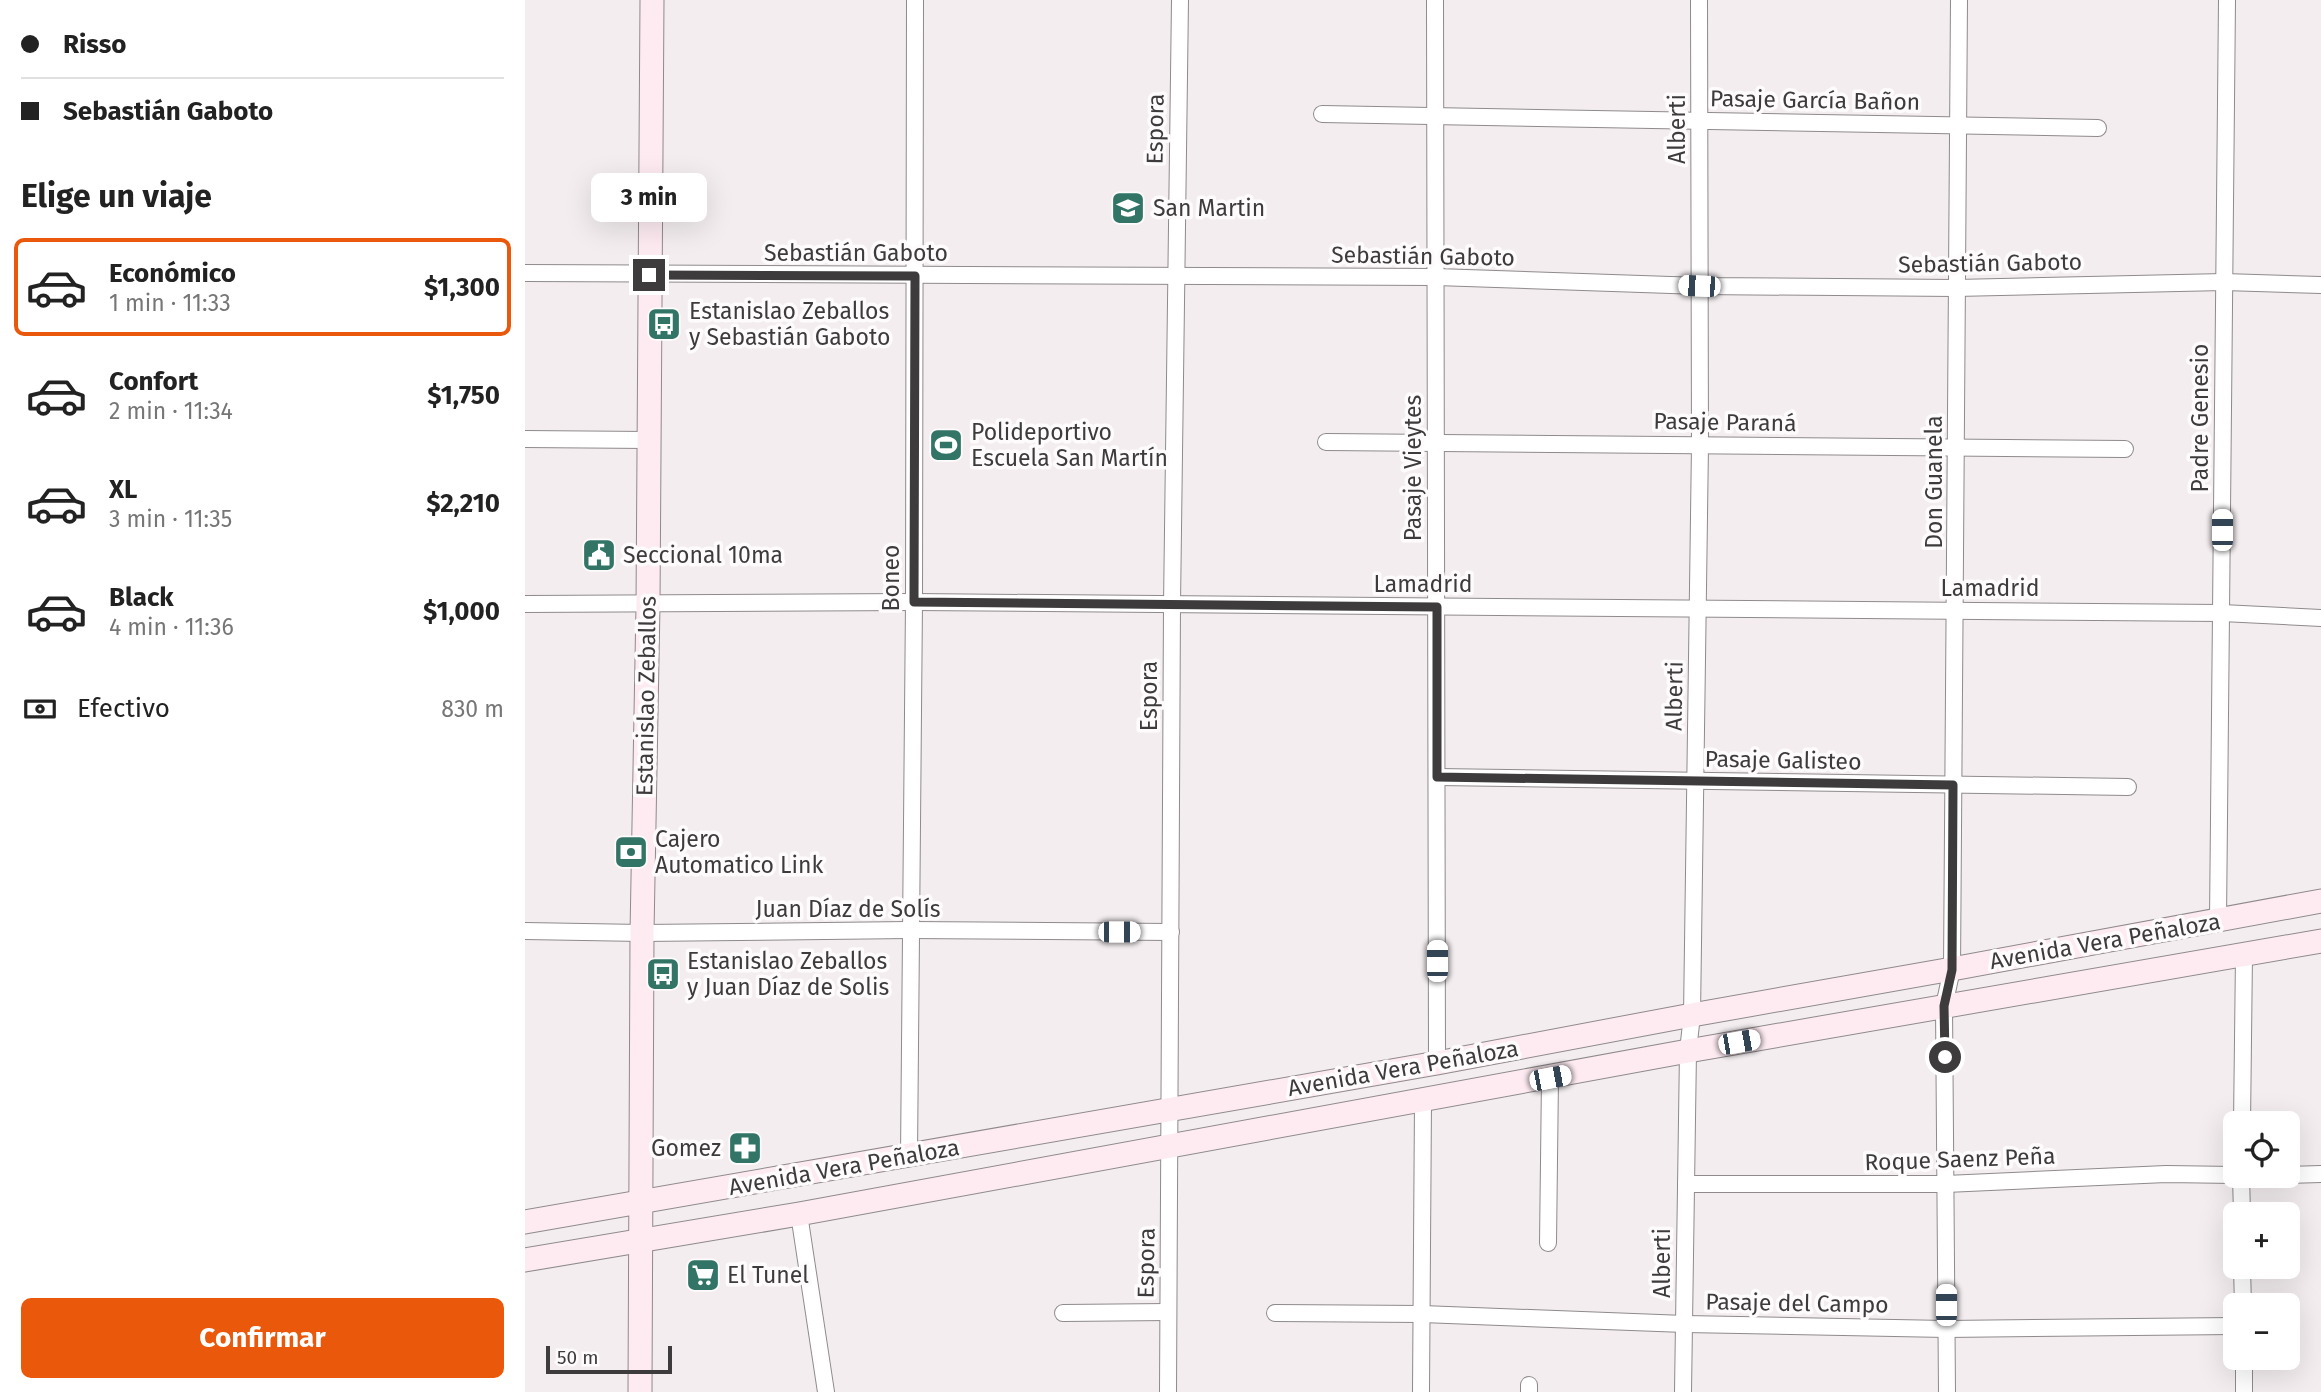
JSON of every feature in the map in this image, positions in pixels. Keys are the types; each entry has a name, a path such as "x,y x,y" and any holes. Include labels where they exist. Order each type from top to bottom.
{"main road":[{"name":"Estanislao Zeballos","path":"640,1392 652,0"},
{"name":"Avenida Vera Peñaloza","path":"525,1222 1437,1063 1692,1014 1952,970 2321,901"},
{"name":"Avenida Vera Peñaloza","path":"525,1260 799,1214 1688,1051 2321,941"}],"street":[{"name":"Boneo","path":"909,1156 914,602 915,0"},
{"name":"Espora","path":"1168,1392 1180,0"},
{"name":"Pasaje Vieytes","path":"1435,0 1437,1063"},
{"name":"Alberti","path":"1683,1392 1688,1051 1692,1014 1700,445 1699,0"},
{"name":"Don Guanela","path":"1947,1392 1944,1006 1952,970 1959,0"},
{"name":"Padre Genesio","path":"2218,920 2227,0"},
{"name":"Pasaje García Bañon","path":"1322,114 2098,128"},
{"name":"Sebastián Gaboto","path":"525,273 1436,277 1699,286 1957,288 2224,282 2321,285"},
{"path":"525,439 648,440"},
{"name":"Pasaje Paraná","path":"1326,442 2125,449"},
{"name":"Lamadrid","path":"525,604 914,602 2222,613 2321,618"},
{"name":"Pasaje Galisteo","path":"1437,777 2129,787"},
{"name":"Juan Díaz de Solís","path":"525,931 1171,932"},
{"path":"2242,1111 2243,955"},
{"path":"1548,1243 1550,1078"},
{"path":"1421,1392 1423,1101"},
{"name":"Roque Saenz Peña","path":"1686,1184 1946,1184 2166,1174 2223,1175"},
{"path":"2300,1175 2321,1174"},
{"path":"799,1214 826,1392"},
{"path":"1063,1313 1168,1312"},
{"name":"Pasaje del Campo","path":"1275,1313 1422,1314 1685,1324 1947,1329 2223,1326"},
{"path":"2244,1370 2244,1392"}],"place":[{"name":"San Martin","path":"1128,208"},
{"name":"Estanislao Zeballos y Sebastián Gaboto","path":"664,324"},
{"name":"Polideportivo Escuela San Martín","path":"946,445"},
{"name":"Seccional 10ma","path":"599,555"},
{"name":"Cajero Automatico Link","path":"631,852"},
{"name":"Estanislao Zeballos y Juan Díaz de Solis","path":"663,974"},
{"name":"Gomez","path":"745,1148"},
{"name":"El Tunel","path":"703,1275"}],"route":[{"path":"649,275 915,276 914,602 1437,607 1437,777 1953,785 1952,970 1944,1006 1945,1057"}]}
